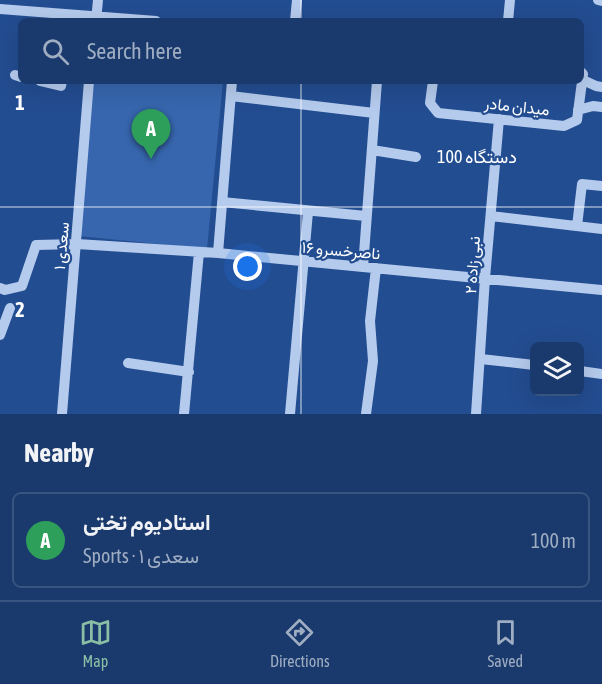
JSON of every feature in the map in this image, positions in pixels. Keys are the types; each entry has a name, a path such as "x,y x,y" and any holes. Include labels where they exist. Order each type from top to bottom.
{"street":[{"path":"96,18 98,0"},
{"path":"295,18 297,0"},
{"path":"508,18 510,0"},
{"path":"597,0 602,1"},
{"path":"0,9 86,18"},
{"path":"584,77 602,87"},
{"name":"سعدی ۱","path":"62,414 89,84"},
{"path":"218,253 232,84"},
{"path":"363,267 377,84"},
{"name":"میدان مادر","path":"433,84 430,103 438,113 564,126 577,120 578,110"},
{"path":"581,84 578,110 593,106 602,107"},
{"path":"231,96 374,113"},
{"name":"نبی زاده ۲","path":"476,414 485,278 500,119"},
{"path":"372,150 416,157"},
{"path":"577,226 582,184 602,186"},
{"path":"222,202 366,216"},
{"path":"290,414 308,212"},
{"path":"491,216 602,229"},
{"name":"ناصرخسرو ۱۶","path":"0,288 5,290 22,286 36,245 76,244 218,253 602,290"},
{"path":"184,414 199,252"},
{"path":"366,414 373,361 370,321 376,268"},
{"path":"0,335 10,308"},
{"path":"481,359 530,365"},
{"path":"128,363 189,372"},
{"path":"584,372 602,374"}],"shaded area":[{"path":"93,84 223,84 207,249 79,236"}],"place":[{"name":"استادیوم تختی","path":"151,159"}],"district":[{"name":"100 دستگاه","path":"477,156"}]}
